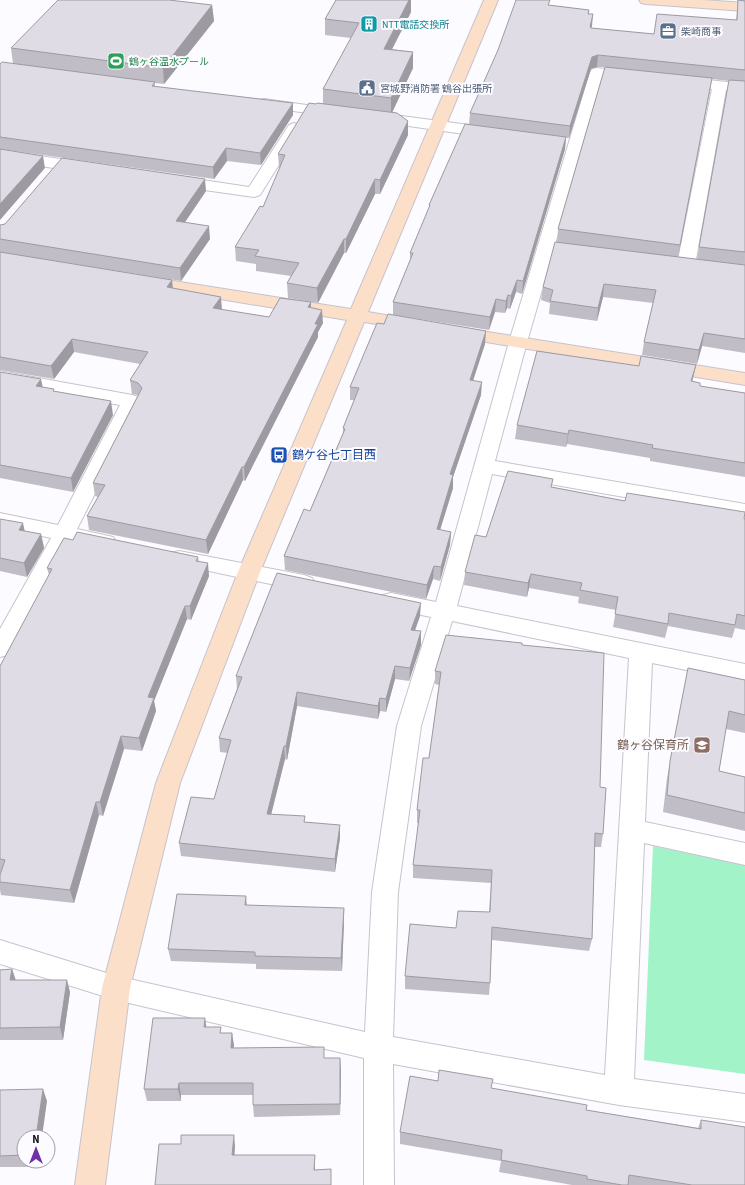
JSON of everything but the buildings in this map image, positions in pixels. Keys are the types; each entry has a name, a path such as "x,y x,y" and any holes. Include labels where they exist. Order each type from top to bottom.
{"street":[{"path":"90,1185 116,988 168,783 249,572 439,126 491,0"},
{"path":"646,0 745,7"},
{"path":"379,1185 378,1048 385,892 408,734 485,466 518,342 554,248 568,144 597,72 745,88"},
{"path":"686,265 720,85"},
{"path":"251,101 345,114"},
{"path":"161,178 254,192 306,109"},
{"path":"361,116 507,136"},
{"path":"0,155 54,170 98,170"},
{"path":"124,278 745,379"},
{"path":"0,377 132,401 64,534 0,649"},
{"path":"485,466 745,511"},
{"path":"0,520 126,546"},
{"path":"156,553 327,588"},
{"path":"374,598 745,673"},
{"path":"619,1091 642,652"},
{"path":"632,830 745,854"},
{"path":"0,952 116,988 378,1048 619,1091 745,1108"}],"green space":[{"path":"653,846 745,865 745,1074 644,1060"}],"place":[{"name":"NTT電話交換所","path":"369,24"},
{"name":"柴崎商事","path":"668,31"},
{"name":"鶴ヶ谷温水プール","path":"116,61"},
{"name":"宮城野消防署 鶴谷出張所","path":"367,88"},
{"name":"鶴ケ谷七丁目西","path":"279,455"},
{"name":"鶴ヶ谷保育所","path":"702,745"}]}
